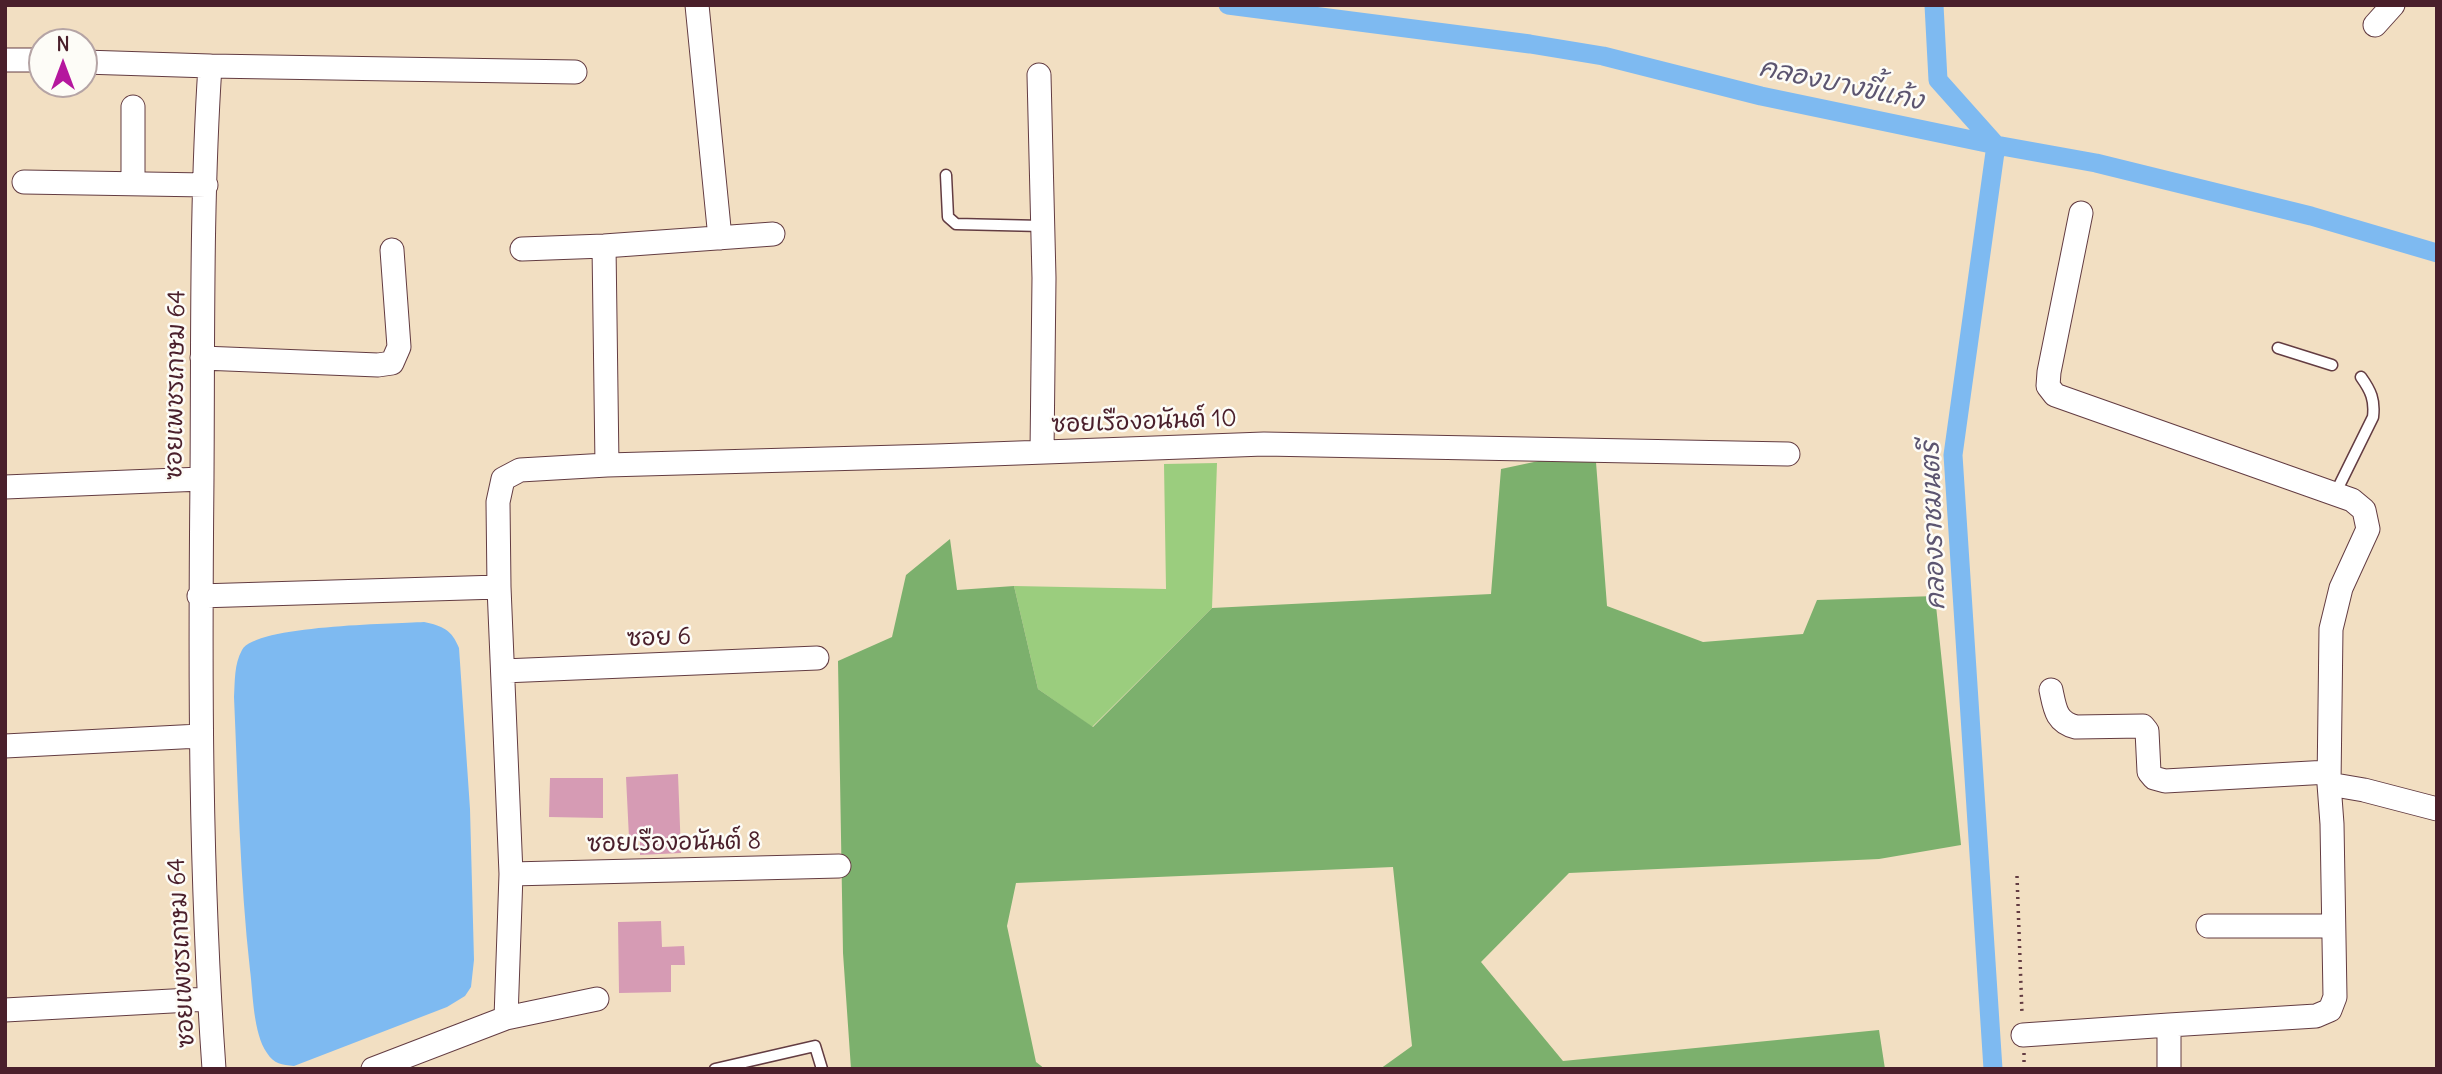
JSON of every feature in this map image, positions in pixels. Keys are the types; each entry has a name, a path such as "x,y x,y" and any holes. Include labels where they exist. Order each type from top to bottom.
{"street":[{"path":"697,5 720,238"},
{"path":"2375,25 2393,5"},
{"path":"5,60 28,60"},
{"path":"98,62 575,72"},
{"name":"ซอยเพชรเกษม 64","path":"210,66 199,596 200,736 214,1069"},
{"path":"1039,75 1044,269 1042,452"},
{"path":"133,107 133,184"},
{"path":"24,182 206,185"},
{"path":"2023,1035 2316,1016 2330,1010 2335,997 2329,778 2331,629 2341,588 2368,529 2364,510 2352,500 2055,395 2048,386 2049,372 2081,213"},
{"path":"522,249 773,234"},
{"path":"604,246 607,465"},
{"path":"202,358 378,365 392,363 399,347 392,250"},
{"name":"ซอยเรืองอนันต์ 10","path":"499,587 498,502 503,479 520,470 1264,444 1788,454"},
{"path":"5,487 202,479"},
{"path":"199,596 499,587 511,874 506,1018"},
{"name":"ซอย 6","path":"503,671 817,658"},
{"path":"2051,690 2055,712 2059,720 2066,725 2143,726 2147,731 2149,772 2154,778 2165,781 2329,778 2364,790 2437,808"},
{"path":"5,746 200,736"},
{"name":"ซอยเรืองอนันต์ 8","path":"511,874 839,866"},
{"path":"2208,926 2333,926"},
{"path":"5,1010 209,999"},
{"path":"373,1069 506,1018 597,999"},
{"path":"2169,1025 2169,1069"}],"lane":[{"path":"946,175 948,217 956,224 1042,226"},
{"path":"2278,348 2332,365"},
{"path":"2334,494 2373,417 2375,403 2361,377"},
{"path":"715,1069 815,1046 822,1069"}],"path":[{"path":"2017,876 2024,1069"}],"green space":[{"path":"1595,449 1607,606 1703,642 1803,634 1817,600 1935,596 1961,845 1879,859 1569,873 1481,962 1563,1061 1879,1030 1885,1069 1380,1069 1412,1046 1393,867 1016,883 1007,926 1036,1062 1045,1069 851,1069 843,953 838,661 892,637 906,575 950,539 957,590 1014,586 1038,689 1093,727 1212,608 1491,594 1501,469"},
{"path":"1217,463 1212,608 1092,727 1038,689 1014,586 1166,589 1164,464"}],"water":[{"path":"424,622 446,630 459,648 470,809 474,960 471,987 465,996 447,1007 294,1066 279,1063 272,1060 262,1045 253,1001 238,799 234,697 238,661 242,650 253,642 272,635 326,627"}],"building":[{"path":"678,774 681,853 640,855 640,840 629,838 626,777"},
{"path":"550,778 603,778 603,818 549,817"},
{"path":"661,921 662,947 684,946 685,965 671,965 671,992 619,993 618,922"}],"waterway":[{"name":"คลองบางขี้แก้ง","path":"1228,5 1603,56 1761,96 2096,163 2311,216 2437,253"},
{"name":"คลองราชมนตรี","path":"1934,5 1938,80 1996,145 1953,455 1993,1069"}]}
